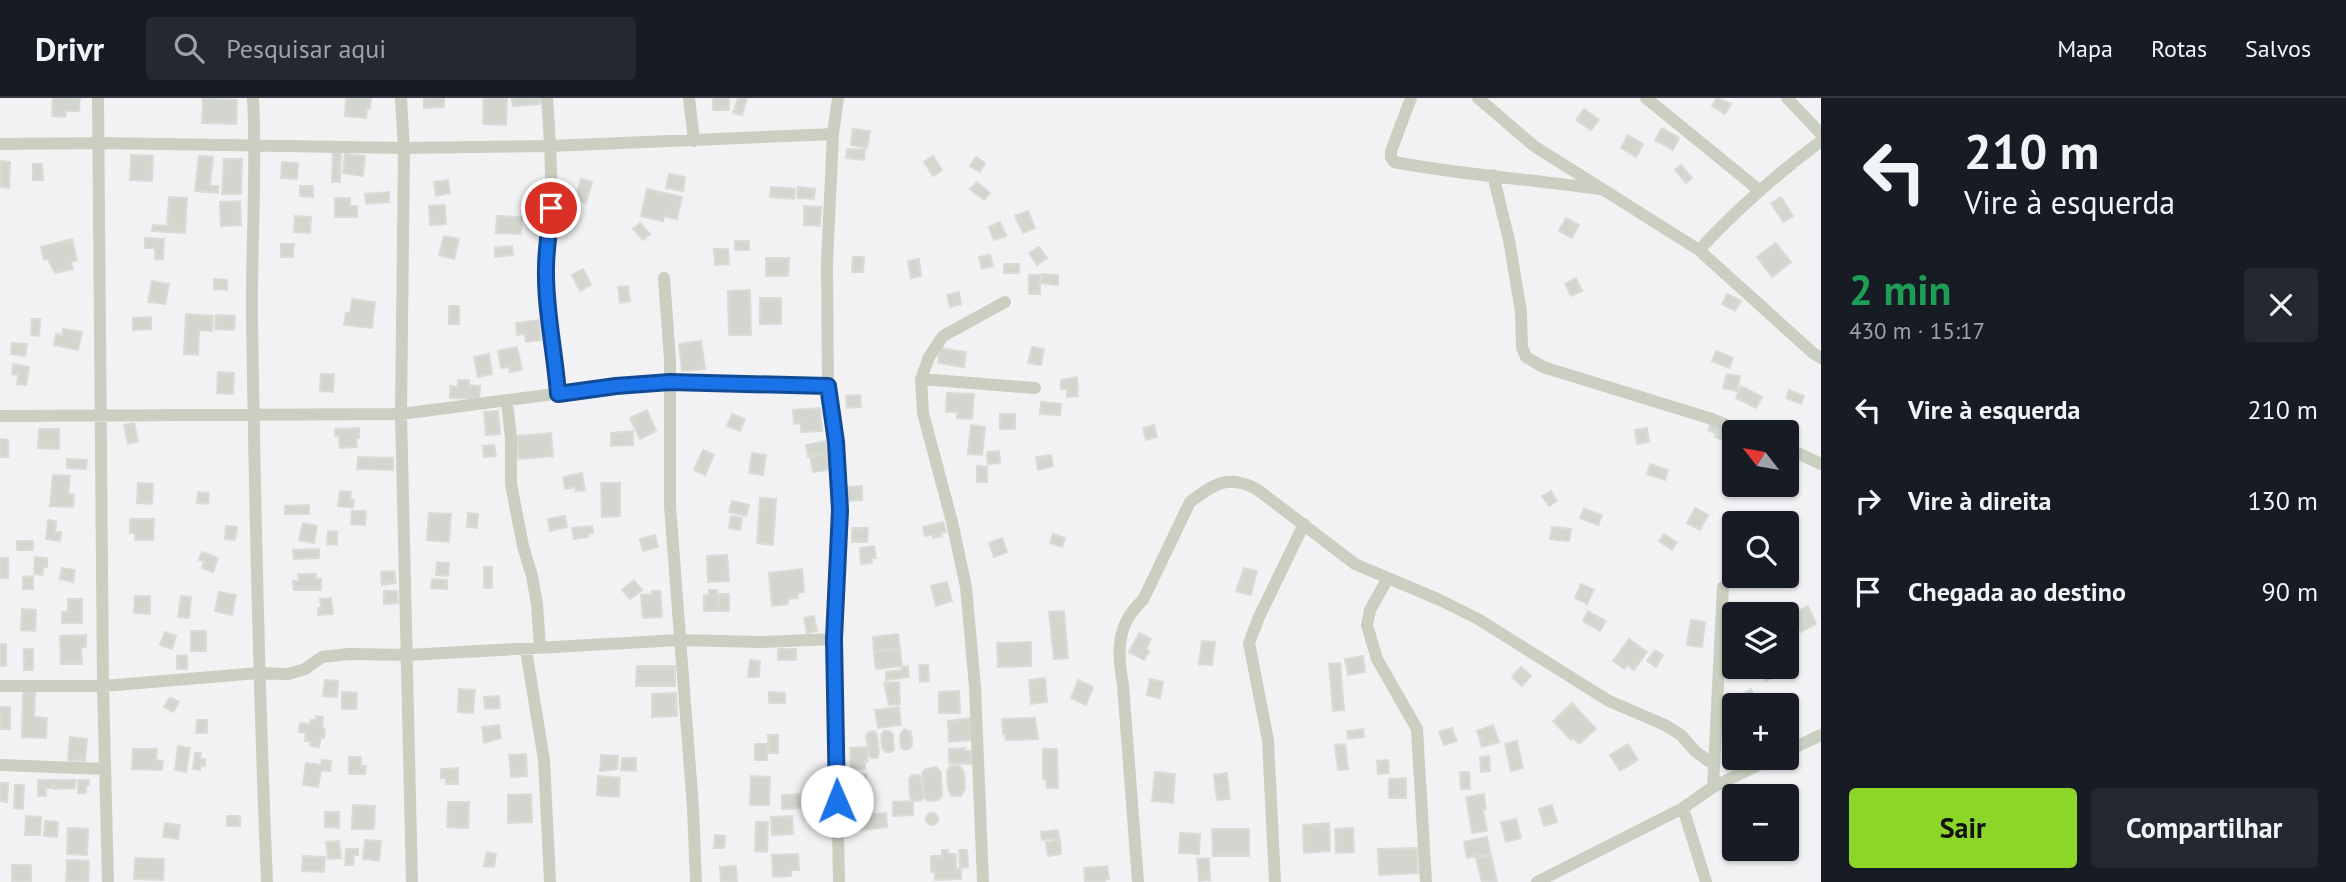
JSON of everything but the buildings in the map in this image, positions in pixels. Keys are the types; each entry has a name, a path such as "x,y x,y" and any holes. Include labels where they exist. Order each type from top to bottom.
{"street":[{"path":"98,98 107,882"},
{"path":"253,98 255,145 252,318 258,673 267,882"},
{"path":"401,98 404,148 401,414 412,882"},
{"path":"547,98 551,146 551,208 546,267 558,394"},
{"path":"689,98 694,141"},
{"path":"838,98 833,134 827,263 828,386 836,442 840,510 834,639 839,882"},
{"path":"1411,98 1391,151 1394,162 1434,170 1493,175 1608,191"},
{"path":"1478,98 1534,146 1699,250 1821,358"},
{"path":"1646,98 1759,190"},
{"path":"1787,98 1821,134"},
{"path":"0,144 404,148 551,146 833,134"},
{"path":"1699,250 1759,190 1821,142"},
{"path":"1493,175 1521,312 1522,347 1526,358 1543,367 1722,423"},
{"path":"663,278 670,382 670,506 693,808 696,882"},
{"path":"983,882 975,687 966,587 953,522 923,413 921,379 929,357 943,336 1005,302"},
{"path":"921,379 1035,388"},
{"path":"0,416 102,418 401,414 616,386 670,382 828,386"},
{"path":"507,402 511,438 511,484 534,585 540,648"},
{"path":"1799,454 1821,464"},
{"path":"1138,882 1123,685 1118,655 1122,632 1133,608 1143,600 1190,502 1202,492 1233,480 1244,482 1355,564 1478,619 1609,702 1665,725 1681,735 1695,751 1714,765"},
{"path":"1275,882 1268,740 1249,643 1304,524"},
{"path":"1388,578 1370,610 1367,625 1377,659 1417,729 1426,882"},
{"path":"1713,787 1723,588"},
{"path":"0,686 103,686 258,673 288,674 305,669 322,657 349,654 408,655 680,640 759,642 834,639"},
{"path":"526,650 544,760 550,882"},
{"path":"1799,745 1821,735"},
{"path":"0,765 105,769"},
{"path":"1537,882 1683,808 1713,787 1748,770"},
{"path":"1683,808 1706,882"}],"route":[{"path":"551,208 546,267 558,394 670,382 828,386 836,442 840,510 834,639 837,801"}]}
